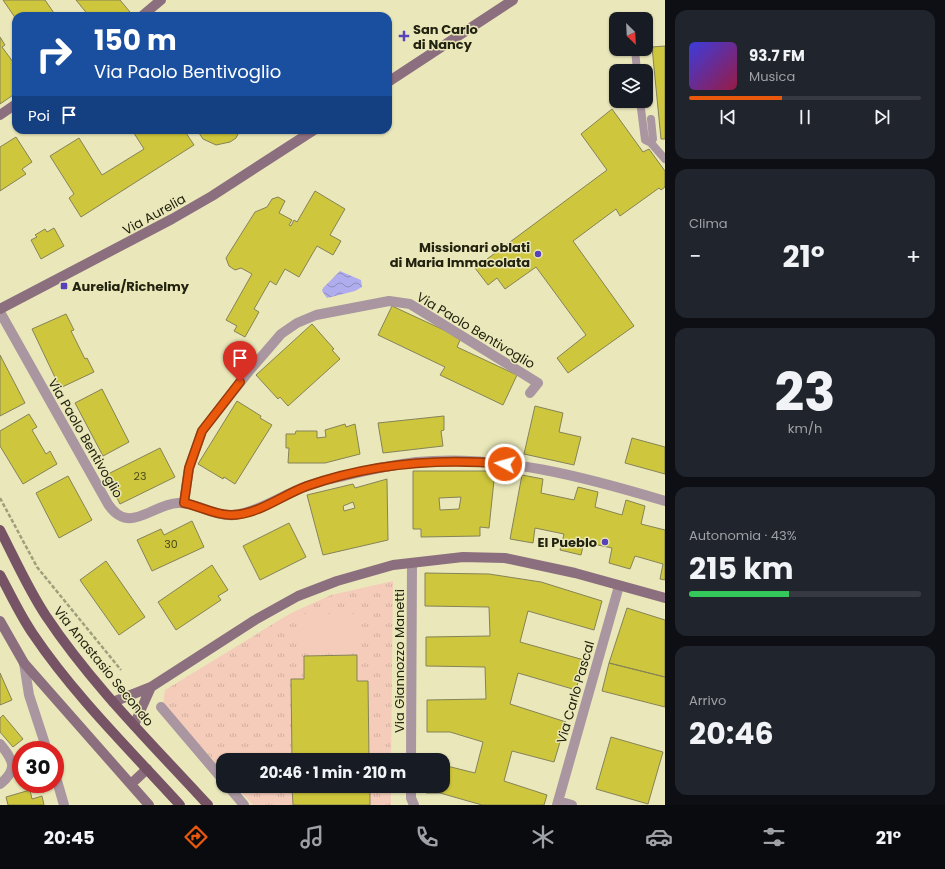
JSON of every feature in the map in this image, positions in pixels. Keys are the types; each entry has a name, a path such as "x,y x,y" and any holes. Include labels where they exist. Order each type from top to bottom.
{"main road":[{"name":"Via Anastasio Secondo","path":"0,530 47,617 113,702 208,805"},
{"path":"0,575 21,615 42,648 98,715 180,805"}],"street":[{"path":"147,12 161,0"},
{"path":"392,79 470,30 513,0"},
{"path":"0,115 12,107"},
{"name":"Via Aurelia","path":"0,310 172,219 212,196 308,134"},
{"name":"Via Paolo Bentivoglio","path":"184,503 189,468 202,431 250,370 281,334 297,323 316,315 382,302 396,301 410,304 538,383 530,393"},
{"name":"Via Paolo Bentivoglio","path":"0,310 96,483 116,515 123,518 135,517 171,504 184,503 220,514 231,515 246,513 306,486 343,476 416,462 452,461 517,466 582,478 665,501"},
{"path":"113,702 151,687 255,620 298,596 361,574 412,562 463,557 505,558 549,566 665,598"},
{"name":"Via Giannozzo Manetti","path":"411,753 412,562"},
{"name":"Via Carlo Pascal","path":"557,803 619,586"},
{"path":"0,621 24,663 148,805"},
{"path":"24,663 29,695 44,741"},
{"path":"134,725 151,687"},
{"path":"161,707 216,772"},
{"path":"0,744 10,758 12,765 9,776 0,784"},
{"path":"131,784 147,769"},
{"path":"61,793 64,805"},
{"path":"234,793 244,805"},
{"path":"412,793 413,804"},
{"path":"557,803 572,805"}],"lane":[{"path":"641,108 645,140 651,143 665,159"},
{"path":"651,119 653,139 651,143"},
{"path":"139,793 141,805"}],"path":[{"path":"0,498 37,567 121,670"}],"green space":[{"path":"393,581 391,753 369,753 368,681 291,679 292,753 216,753 216,763 163,704 165,690 291,613 331,595"},
{"path":"297,614 360,614 360,649 297,649"},
{"path":"242,793 292,793 293,805 253,805"},
{"path":"370,793 391,793 391,805 370,805"}],"water":[{"path":"340,271 361,280 362,287 355,291 327,298 322,291 323,288"}],"building":[{"path":"3,0 45,0 53,12 12,12"},
{"path":"76,0 120,0 130,12 86,12"},
{"path":"0,37 5,45 2,47 12,61 12,96 0,104"},
{"path":"665,46 665,139 661,139 653,47"},
{"name":"Missionari oblati di Maria Immacolata","path":"612,109 643,152 649,149 665,171 665,187 661,190 659,188 620,216 616,209 573,241 634,326 568,373 557,358 586,335 536,267 505,289 497,278 488,285 475,268 607,170 581,134"},
{"path":"135,134 187,134 194,145 81,217 69,198 74,194 50,156 79,138 102,175 144,149"},
{"path":"200,134 238,134 236,138 230,142 216,145 203,139"},
{"path":"16,137 32,162 22,169 26,174 0,191 0,147"},
{"path":"315,191 345,209 330,235 341,241 333,255 317,246 299,277 285,269 276,285 270,281 254,309 259,312 245,337 234,331 237,326 226,320 252,274 241,268 235,270 229,266 226,258 255,212 267,207 272,199 278,197 285,201 279,213 292,220 289,225 291,226 294,220 297,222"},
{"path":"54,228 64,246 41,259 31,240 37,237 35,235 45,229 47,232"},
{"path":"392,306 461,338 457,347 517,375 503,405 440,375 445,367 378,335"},
{"path":"66,314 74,330 71,331 85,359 87,358 94,372 60,388 32,329"},
{"path":"312,324 334,349 332,350 340,359 288,406 280,397 278,399 256,375"},
{"path":"0,355 25,403 0,416"},
{"path":"102,389 129,442 103,456 75,403"},
{"path":"237,401 261,416 260,418 272,425 235,484 224,477 223,479 198,464"},
{"path":"535,406 563,413 559,432 581,437 574,465 524,454"},
{"path":"29,414 37,427 32,430 46,454 50,451 57,464 23,484 0,446 0,431"},
{"path":"444,416 444,430 441,431 443,446 383,453 378,423"},
{"path":"345,424 346,427 355,424 360,454 325,463 288,463 289,448 286,448 286,434 295,434 296,431 317,431 317,438 326,437 325,430"},
{"path":"632,438 665,447 665,474 625,463"},
{"path":"160,448 175,477 120,504 106,475"},
{"path":"413,471 495,471 489,528 480,527 480,536 421,537 421,529 413,529","holes":["461,497 459,509 440,510 439,498"]},
{"path":"522,475 543,479 541,493 574,500 578,487 598,492 595,507 622,515 626,500 645,506 641,524 665,530 665,580 660,579 663,564 635,556 630,569 609,563 612,548 584,542 581,555 560,550 564,534 535,528 533,543 510,539"},
{"path":"68,476 92,520 59,538 36,493"},
{"path":"387,479 388,540 323,555 307,495 353,484 355,488","holes":["353,502 355,508 344,511 343,506"]},
{"path":"192,521 204,547 152,571 137,540 161,529 164,535"},
{"path":"289,523 306,557 260,580 243,546"},
{"path":"106,561 145,617 119,635 80,580"},
{"path":"212,565 228,590 218,596 221,600 176,630 158,602"},
{"path":"425,573 489,574 541,582 602,601 594,630 528,611 520,642 584,660 576,690 518,673 510,704 566,722 554,762 512,751 504,781 547,795 544,805 482,805 440,793 450,793 450,767 475,773 483,742 450,732 427,732 427,700 486,699 485,667 426,666 426,637 490,636 489,607 425,606"},
{"path":"627,608 665,620 665,677 609,663"},
{"path":"357,655 357,681 368,681 369,753 292,753 291,679 304,679 304,656"},
{"path":"609,663 665,677 665,707 602,691"},
{"path":"0,673 12,700 0,705"},
{"path":"3,715 23,739 20,741 12,741 12,746 0,732 0,718"},
{"path":"611,737 663,752 648,804 596,789"},
{"path":"20,793 31,793 32,799 42,796 44,805 8,805 6,797"},
{"path":"292,793 370,793 370,805 293,805"}],"place":[{"name":"San Carlo di Nancy","path":"404,36"},
{"name":"Missionari oblati di Maria Immacolata","path":"538,254"},
{"name":"Aurelia/Richelmy","path":"64,286"},
{"name":"El Pueblo","path":"605,542"}],"route":[{"path":"240,382 202,431 189,468 184,503 192,504 220,514 231,515 246,513 306,486 343,476 393,466 416,462 452,461 505,464"}]}
